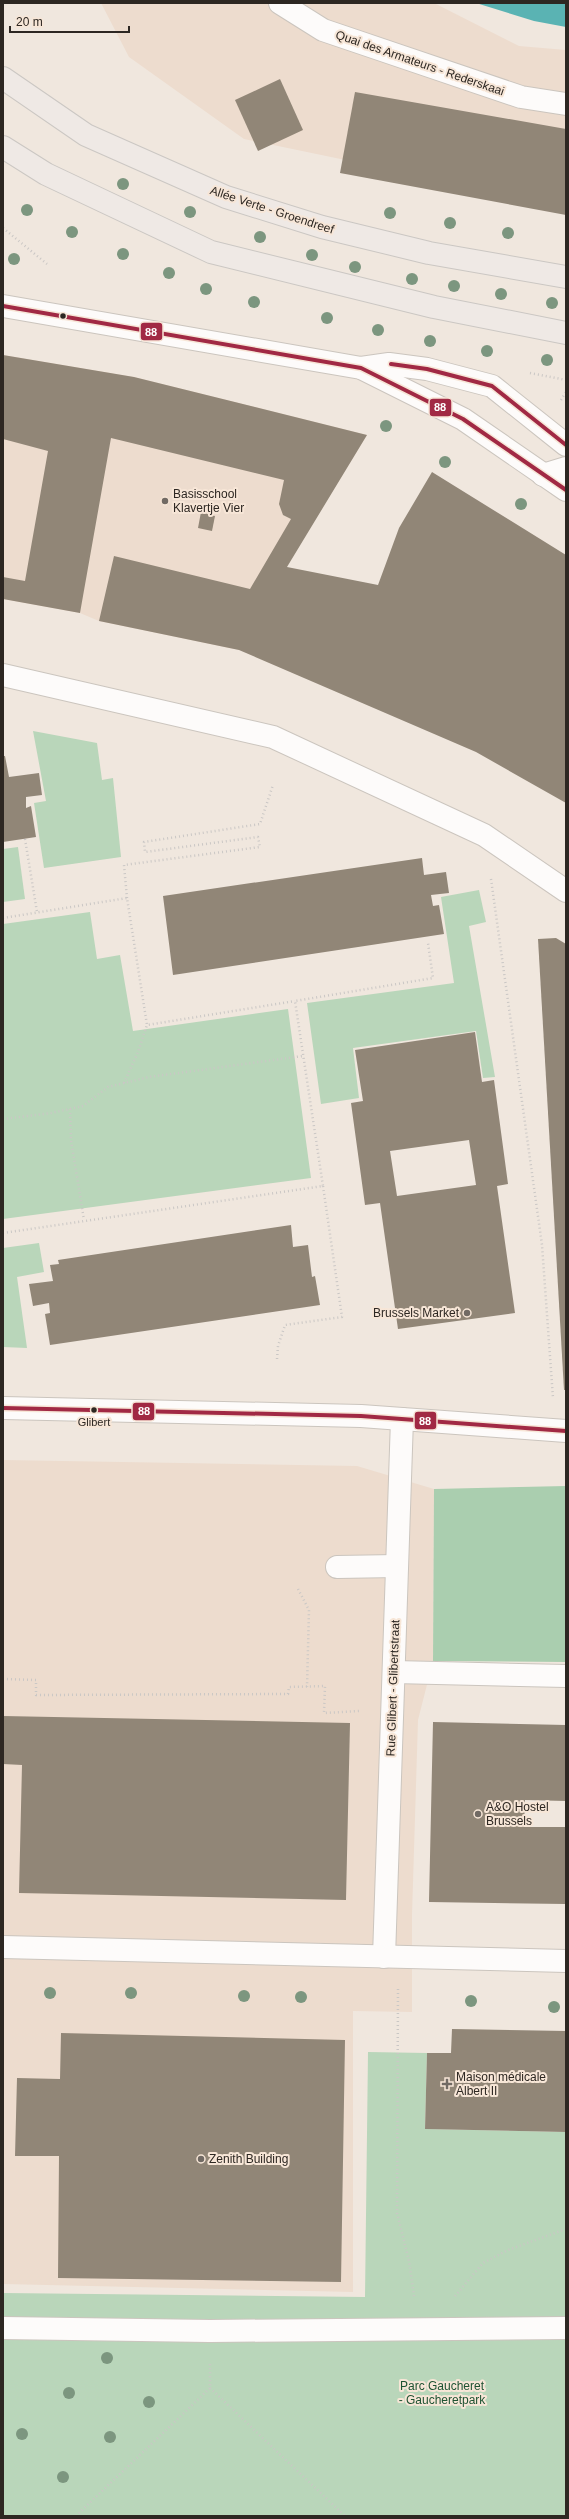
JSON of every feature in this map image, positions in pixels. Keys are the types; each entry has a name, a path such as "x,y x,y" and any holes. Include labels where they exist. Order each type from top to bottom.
{"main road":[{"name":"Allée Verte - Groendreef","path":"3,78 86,134 226,197 322,227 429,253 566,277"},
{"path":"3,147 46,174 211,252 434,307 566,333"}],"street":[{"name":"Quai des Armateurs - Rederskaai","path":"280,3 323,30 521,98 566,104"},
{"path":"3,306 362,368 463,419 566,490"},
{"path":"362,368 389,364 427,369 492,386 566,445"},
{"path":"543,475 566,468"},
{"path":"3,675 273,737 484,835 566,891"},
{"path":"3,1408 402,1419 561,1431"},
{"name":"Rue Glibert - Glibertstraat","path":"391,1957 392,1710 402,1419"},
{"path":"337,1566 397,1566"},
{"path":"394,1672 566,1676"},
{"path":"3,1947 566,1961"},
{"path":"3,2328 210,2331 566,2328"}],"path":[{"path":"3,228 47,264"},
{"path":"124,1084 138,1052 147,1025 127,898 124,865 260,848 258,837 145,852 144,842 260,824 273,785"},
{"path":"484,835 542,1245 561,1431"},
{"path":"24,839 37,912"},
{"path":"3,918 127,898"},
{"path":"147,1025 433,978 428,942"},
{"path":"277,1359 278,1346 285,1325 342,1317 295,1001"},
{"path":"3,1119 83,1106 108,1087 149,1077 303,1056"},
{"path":"70,1109 72,1140 84,1220"},
{"path":"3,1233 323,1186"},
{"path":"298,1589 309,1610 307,1686"},
{"path":"3,1679 36,1680 36,1695 288,1694 288,1686 325,1686 324,1713 392,1710"},
{"path":"391,1957 398,2213 409,2262 419,2330"},
{"path":"448,2330 452,2300 464,2282 483,2263 508,2250 566,2229"},
{"path":"76,2516 210,2388 210,2331"},
{"path":"210,2388 344,2516"}],"shaded area":[{"path":"101,3 434,3 519,46 566,50 566,206 244,139 129,57"},
{"name":"Basisschool Klavertje Vier","path":"3,355 134,377 367,435 244,635 239,650 99,621 80,613 3,599"},
{"path":"3,1460 357,1466 434,1489 433,1661 418,1720 412,1915 412,2012 353,2011 353,2292 3,2284"}],"green space":[{"path":"33,731 97,743 102,780 113,778 121,857 44,868 34,803 46,801"},
{"path":"18,847 25,899 3,902 3,849"},
{"path":"479,890 486,922 469,926 495,1077 483,1078 476,1031 353,1048 359,1098 321,1104 307,1003 454,983 441,897"},
{"path":"90,912 97,959 120,955 133,1031 288,1009 311,1178 3,1219 3,924"},
{"path":"39,1243 44,1272 17,1277 27,1348 3,1347 3,1248"},
{"path":"566,1486 566,1662 433,1661 434,1489"},
{"name":"Parc Gaucheret - Gaucheretpark","path":"368,2052 427,2053 425,2129 566,2132 566,2516 3,2516 3,2293 365,2297"}],"water":[{"path":"476,3 566,3 566,27 534,21"}],"building":[{"path":"280,79 303,130 258,151 235,100"},
{"path":"355,92 566,129 566,215 340,173"},
{"path":"3,355 134,377 367,435 287,567 378,585 399,528 432,472 566,555 566,803 476,752 239,650 99,621 114,556 250,589 291,519 283,515 279,504 284,480 111,438 80,613 3,599 3,577 25,581 48,451 3,439"},
{"path":"201,512 215,516 212,531 198,528"},
{"path":"3,756 5,756 9,777 39,773 42,795 26,797 26,808 31,806 36,837 3,842"},
{"path":"422,858 424,875 446,872 449,893 431,895 433,906 439,905 444,934 173,975 163,896"},
{"path":"556,938 566,944 566,1390 564,1390 538,939"},
{"path":"475,1032 482,1082 494,1080 508,1184 497,1186 515,1313 398,1329 380,1203 365,1205 351,1103 363,1101 355,1050","holes":["469,1140 476,1185 397,1196 390,1151"]},
{"path":"291,1225 293,1247 308,1245 312,1277 315,1276 320,1305 50,1345 45,1314 50,1313 49,1303 33,1306 29,1284 53,1281 50,1265 59,1264 58,1260"},
{"path":"3,1716 350,1723 346,1900 19,1893 22,1765 3,1764"},
{"name":"A&O Hostel Brussels","path":"433,1722 566,1725 566,1801 525,1800 524,1827 566,1827 566,1904 429,1902"},
{"path":"452,2029 566,2031 566,2132 425,2129 427,2053 451,2053"},
{"name":"Zenith Building","path":"61,2033 345,2040 341,2282 58,2278 59,2156 15,2156 17,2078 60,2079"}],"transit line":[{"name":"88","path":"3,306 361,368 463,419 566,490"},
{"name":"88","path":"391,364 427,369 492,386 566,445"},
{"name":"88","path":"3,1408 361,1416 566,1431"}],"place":[{"name":"Basisschool Klavertje Vier","path":"165,501"},
{"name":"Brussels Market","path":"467,1313"},
{"name":"Glibert","path":"94,1410"},
{"name":"A&O Hostel Brussels","path":"478,1814"},
{"name":"Maison médicale Albert II","path":"447,2084"},
{"name":"Zenith Building","path":"201,2159"}]}
